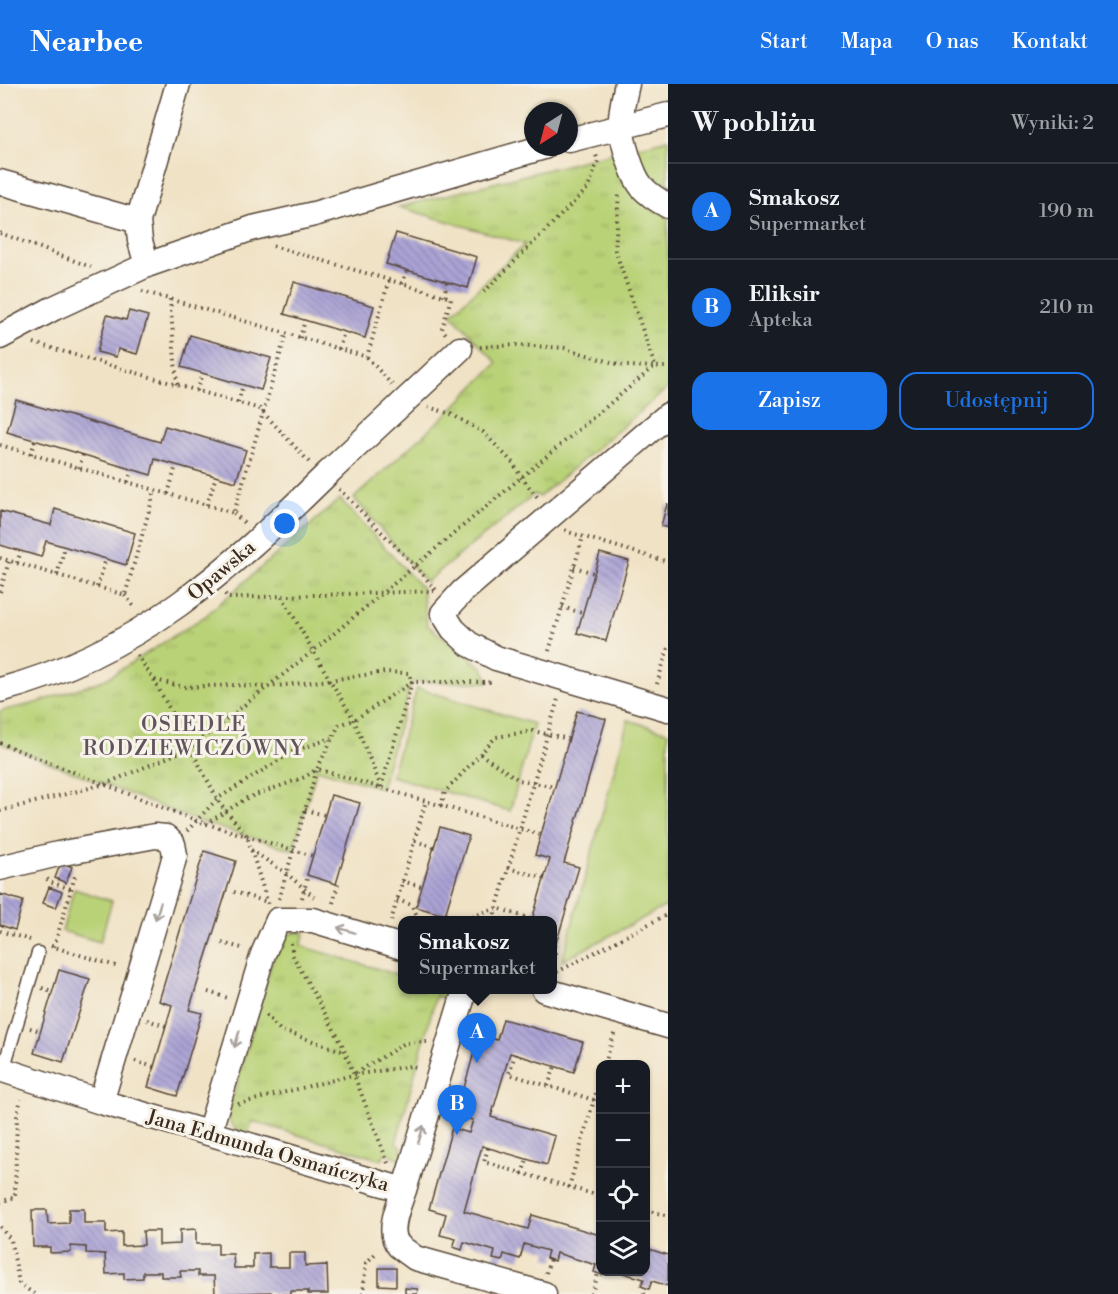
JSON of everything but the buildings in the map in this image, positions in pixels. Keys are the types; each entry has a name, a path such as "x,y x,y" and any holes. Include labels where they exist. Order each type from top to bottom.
{"street":[{"path":"128,274 140,241 138,221 178,84"},
{"path":"627,84 622,102 621,126 632,168 641,185 653,197 668,206"},
{"path":"580,136 668,115"},
{"path":"8,332 128,274 253,228 314,214 524,153"},
{"path":"0,182 138,221"},
{"name":"Opawska","path":"0,690 25,683 97,655 174,609 213,579 460,349"},
{"path":"660,707 496,658 469,644 453,629 443,613 462,592 668,415"},
{"path":"0,868 58,854 155,836 166,837 173,844 175,855 101,1102"},
{"path":"209,1133 262,954 276,917 313,920 393,945"},
{"path":"404,1190 464,994"},
{"path":"557,994 668,1026"},
{"name":"Jana Edmunda Osmańczyka","path":"2,1070 101,1102 404,1190 395,1218 394,1233 397,1245"},
{"path":"397,1245 415,1258 544,1294"}],"lane":[{"path":"2,1070 43,949"}],"path":[{"path":"484,292 588,188 598,161 580,136"},
{"path":"632,168 620,174 615,250 656,366"},
{"path":"253,228 258,242 451,298 442,329 460,349 517,345 564,348 624,366 668,365"},
{"path":"0,232 87,265 102,273 128,274 140,291 366,357 406,400 451,414 483,432 514,464 521,477 568,532 668,562"},
{"path":"402,284 406,270"},
{"path":"366,357 389,280"},
{"path":"444,296 447,282"},
{"path":"170,299 177,385"},
{"path":"300,338 305,320"},
{"path":"8,332 32,343 260,409 437,591 228,598 213,579"},
{"path":"339,349 344,332"},
{"path":"0,445 234,513 286,334"},
{"path":"0,811 105,784 190,748 312,651 656,366"},
{"path":"197,391 202,373"},
{"path":"238,402 243,385"},
{"path":"31,454 35,441"},
{"path":"79,468 83,455"},
{"path":"168,494 176,465"},
{"path":"128,482 132,469"},
{"path":"207,506 216,476"},
{"path":"0,558 124,595 155,490"},
{"path":"495,916 548,734 562,607 583,537"},
{"path":"57,575 65,547"},
{"path":"17,563 21,551"},
{"path":"97,587 106,559"},
{"path":"0,592 9,561"},
{"path":"574,567 594,573"},
{"path":"282,596 354,720 381,788"},
{"path":"562,607 582,613"},
{"path":"126,639 154,680 217,799 247,836 266,901 292,945 293,956 345,1052 385,1157 404,1190"},
{"path":"660,707 668,648"},
{"path":"154,680 184,687 236,685 267,687 385,672 409,673 412,682 381,788"},
{"path":"276,917 286,873 317,769 339,725 354,720 412,682 489,682"},
{"path":"441,806 445,792 496,736 533,731 569,739"},
{"path":"196,821 217,799 294,751 332,738"},
{"path":"0,743 196,821 313,856"},
{"path":"480,754 519,780 555,787"},
{"path":"317,769 541,835"},
{"path":"206,824 247,798 305,777 317,769"},
{"path":"393,945 397,900 426,801"},
{"path":"305,810 325,815"},
{"path":"414,841 434,847"},
{"path":"250,849 286,873 322,904"},
{"path":"508,868 544,878"},
{"path":"54,947 76,873"},
{"path":"402,881 422,887"},
{"path":"397,900 412,905 417,916"},
{"path":"475,916 497,908 524,916"},
{"path":"557,972 668,914"},
{"path":"0,931 31,940"},
{"path":"43,949 54,947 140,971"},
{"path":"248,1003 260,1008 280,1030 345,1052"},
{"path":"606,1060 620,1011"},
{"path":"353,1075 405,1043 449,1041"},
{"path":"515,1054 508,1074 594,1100"},
{"path":"217,1105 245,1104 353,1075 411,1066 439,1073"},
{"path":"548,1086 555,1066"},
{"path":"0,1202 15,1197 17,1115 27,1078"},
{"path":"569,1187 596,1093"},
{"path":"488,1148 484,1162 596,1195"},
{"path":"522,1174 527,1159"},
{"path":"650,1211 668,1216"},
{"path":"0,1227 11,1240 19,1283 34,1294"},
{"path":"363,1294 366,1263 373,1254 386,1247 397,1245"},
{"path":"592,1294 597,1276"},
{"path":"644,1294 645,1287"}],"green space":[{"path":"668,139 668,388 539,497 535,494 426,582 354,498 454,407 497,363 451,314 525,244 399,207"},
{"path":"340,499 422,588 427,625 483,668 489,682 412,682 381,788 317,769 293,850 197,821 0,743 0,711 36,703 106,679 204,617"},
{"path":"417,688 534,724 510,811 391,776"},
{"path":"628,720 668,732 668,905 562,961"},
{"path":"74,889 112,901 100,942 62,931"},
{"path":"297,932 305,933 301,946 398,975 398,994 451,994 450,1000 436,996 396,1143 402,1147 401,1151 406,1152 404,1160 385,1153 382,1160 252,1121 248,1134 236,1130 230,1122 228,1114 277,945 282,936"}],"place":[{"name":"Smakosz","path":"477,1063"},
{"name":"Eliksir","path":"457,1135"}],"district":[{"name":"OSIEDLE RODZIEWICZÓWNY","path":"194,736"}]}
